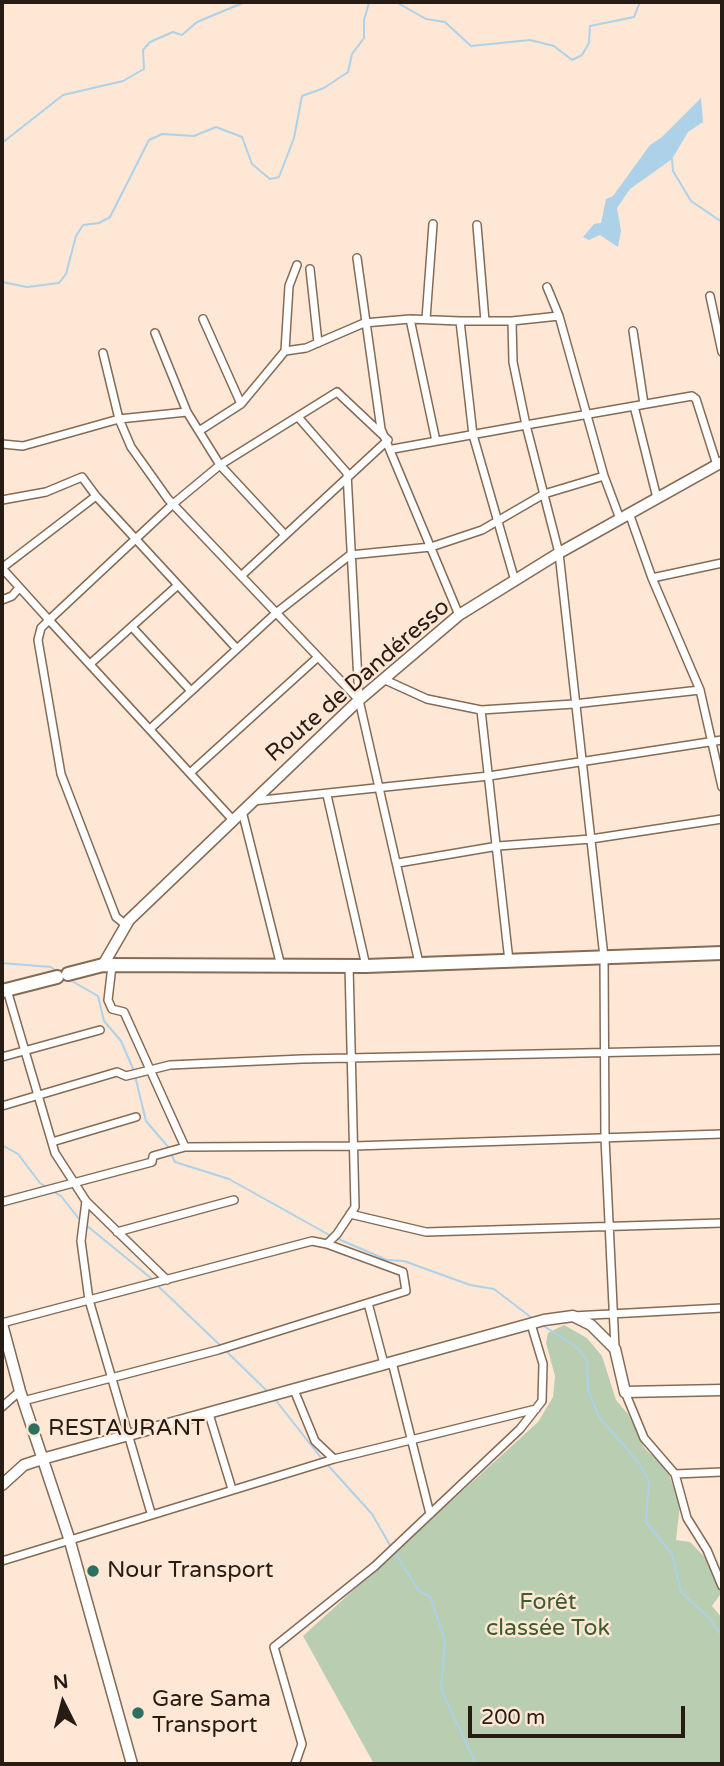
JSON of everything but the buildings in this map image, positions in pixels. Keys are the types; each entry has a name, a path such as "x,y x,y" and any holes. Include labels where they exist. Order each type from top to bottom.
{"highway":[{"path":"4,991 108,966 281,968 722,953"}],"street":[{"path":"426,319 433,224"},
{"path":"477,225 485,321"},
{"path":"357,258 364,323 382,429 393,449 459,615"},
{"path":"285,351 289,286 297,265"},
{"path":"310,269 318,342"},
{"path":"547,287 559,316 604,476 700,690 722,786"},
{"path":"710,296 722,351"},
{"path":"199,431 240,404 285,351 318,342 364,323 410,319 512,321 559,316"},
{"path":"203,319 240,404"},
{"path":"410,319 436,442"},
{"path":"460,321 473,435 515,582"},
{"path":"512,321 513,362 526,425 559,553 604,957 605,1138 615,1349 625,1392 643,1438 675,1474 687,1518 707,1550 722,1586"},
{"path":"633,331 644,404"},
{"path":"155,333 187,412 220,465 285,535"},
{"path":"103,354 119,419 131,447 173,504 359,700"},
{"path":"125,925 116,917 61,774 38,640 41,628 173,504 220,465 337,392 388,440"},
{"path":"393,449 684,396 696,399 720,463"},
{"path":"634,406 657,498"},
{"path":"2,444 23,446 119,419 187,412"},
{"path":"298,417 347,473 359,700 419,963"},
{"path":"241,576 388,440"},
{"name":"Route de Dandéresso","path":"108,966 125,925 232,819 359,700 459,615 559,553 720,463"},
{"path":"150,729 276,613 350,555 430,547 498,521 544,494 604,476"},
{"path":"2,500 46,492 82,477 96,496 237,649"},
{"path":"96,496 2,568 232,819"},
{"path":"652,578 722,563"},
{"path":"90,664 178,585"},
{"path":"2,600 12,596 19,587"},
{"path":"132,627 191,691"},
{"path":"190,773 318,657"},
{"path":"383,679 427,699 481,710 574,704 700,690"},
{"path":"481,710 509,961"},
{"path":"252,801 489,776 722,740"},
{"path":"327,795 366,966"},
{"path":"242,811 281,968"},
{"path":"397,863 498,846 591,839 722,819"},
{"path":"108,966 108,1000 112,1009 124,1012 144,1072 185,1147"},
{"path":"328,1242 337,1234 355,1207 349,966"},
{"path":"4,991 52,1142 72,1185 167,1280"},
{"path":"2,1057 100,1030"},
{"path":"2,1106 117,1072 126,1076 170,1065 722,1050"},
{"path":"52,1142 136,1117"},
{"path":"2,1202 152,1162 153,1156 185,1147 354,1146 722,1134"},
{"path":"117,1232 234,1200"},
{"path":"86,1201 81,1241 89,1300 151,1513"},
{"path":"350,1214 426,1232 722,1223"},
{"path":"2,1407 22,1396 114,1379 406,1291 402,1272 328,1242 312,1241 2,1323 22,1396 69,1538 132,1764"},
{"path":"368,1303 388,1363 430,1514"},
{"path":"2,1485 24,1465 42,1459 130,1437 536,1323 613,1312 722,1308"},
{"path":"573,1316 591,1325 615,1349"},
{"path":"295,1764 302,1744 274,1647 375,1566 520,1429 542,1401 544,1364 536,1323"},
{"path":"295,1390 315,1441 334,1459"},
{"path":"625,1392 722,1390"},
{"path":"2,1561 61,1544 69,1538 334,1459 409,1438 536,1409"},
{"path":"209,1414 232,1489"},
{"path":"675,1474 722,1472"}],"green space":[{"name":"Forêt classée Tok","path":"564,1325 587,1338 602,1356 616,1400 628,1414 645,1449 667,1469 680,1505 676,1540 690,1542 704,1556 722,1592 712,1606 722,1618 722,1764 374,1764 303,1636 538,1422 553,1397 555,1376 546,1343 548,1333"}],"water":[{"path":"701,98 703,122 688,132 672,159 630,189 617,208 621,231 618,247 600,235 589,240 583,237 594,224 601,223 606,199 613,196 650,145 662,137"}],"waterway":[{"path":"2,143 63,95 123,81 144,69 143,50 150,42 173,32 182,35 197,22 245,2"},
{"path":"289,2 310,2"},
{"path":"356,2 381,2"},
{"path":"396,2 426,19 445,22 471,46 530,40 554,46 572,60 582,55 589,43 590,26 634,17 640,2"},
{"path":"2,282 27,287 59,283 66,274 76,236 83,225 99,223 110,217 149,140 162,134 194,136 216,127 242,137 252,164 270,179 279,177 294,138 302,96 324,88 348,72 352,54 364,38 364,20 369,3"},
{"path":"672,159 673,171 691,201 722,222"},
{"path":"2,963 51,967 56,971"},
{"path":"70,980 98,996 104,1021 121,1041 134,1071"},
{"path":"135,1076 146,1121 169,1148"},
{"path":"2,1145 18,1154 47,1188"},
{"path":"171,1154 175,1162 229,1179 331,1236"},
{"path":"52,1191 61,1196 79,1219"},
{"path":"86,1225 152,1279"},
{"path":"336,1238 387,1260 404,1261 470,1285 494,1289 532,1318"},
{"path":"158,1286 222,1347"},
{"path":"542,1325 578,1348 587,1361 588,1390 599,1417 639,1463 649,1481 646,1522 672,1554 681,1592 709,1618 722,1636"},
{"path":"226,1351 267,1391"},
{"path":"274,1398 322,1459"},
{"path":"326,1463 372,1514 391,1547"},
{"path":"394,1551 419,1591 430,1596 445,1641 441,1689 476,1764"}],"place":[{"name":"RESTAURANT","path":"34,1429"},
{"name":"Nour Transport","path":"93,1571"},
{"name":"Gare Sama Transport","path":"138,1713"}]}
